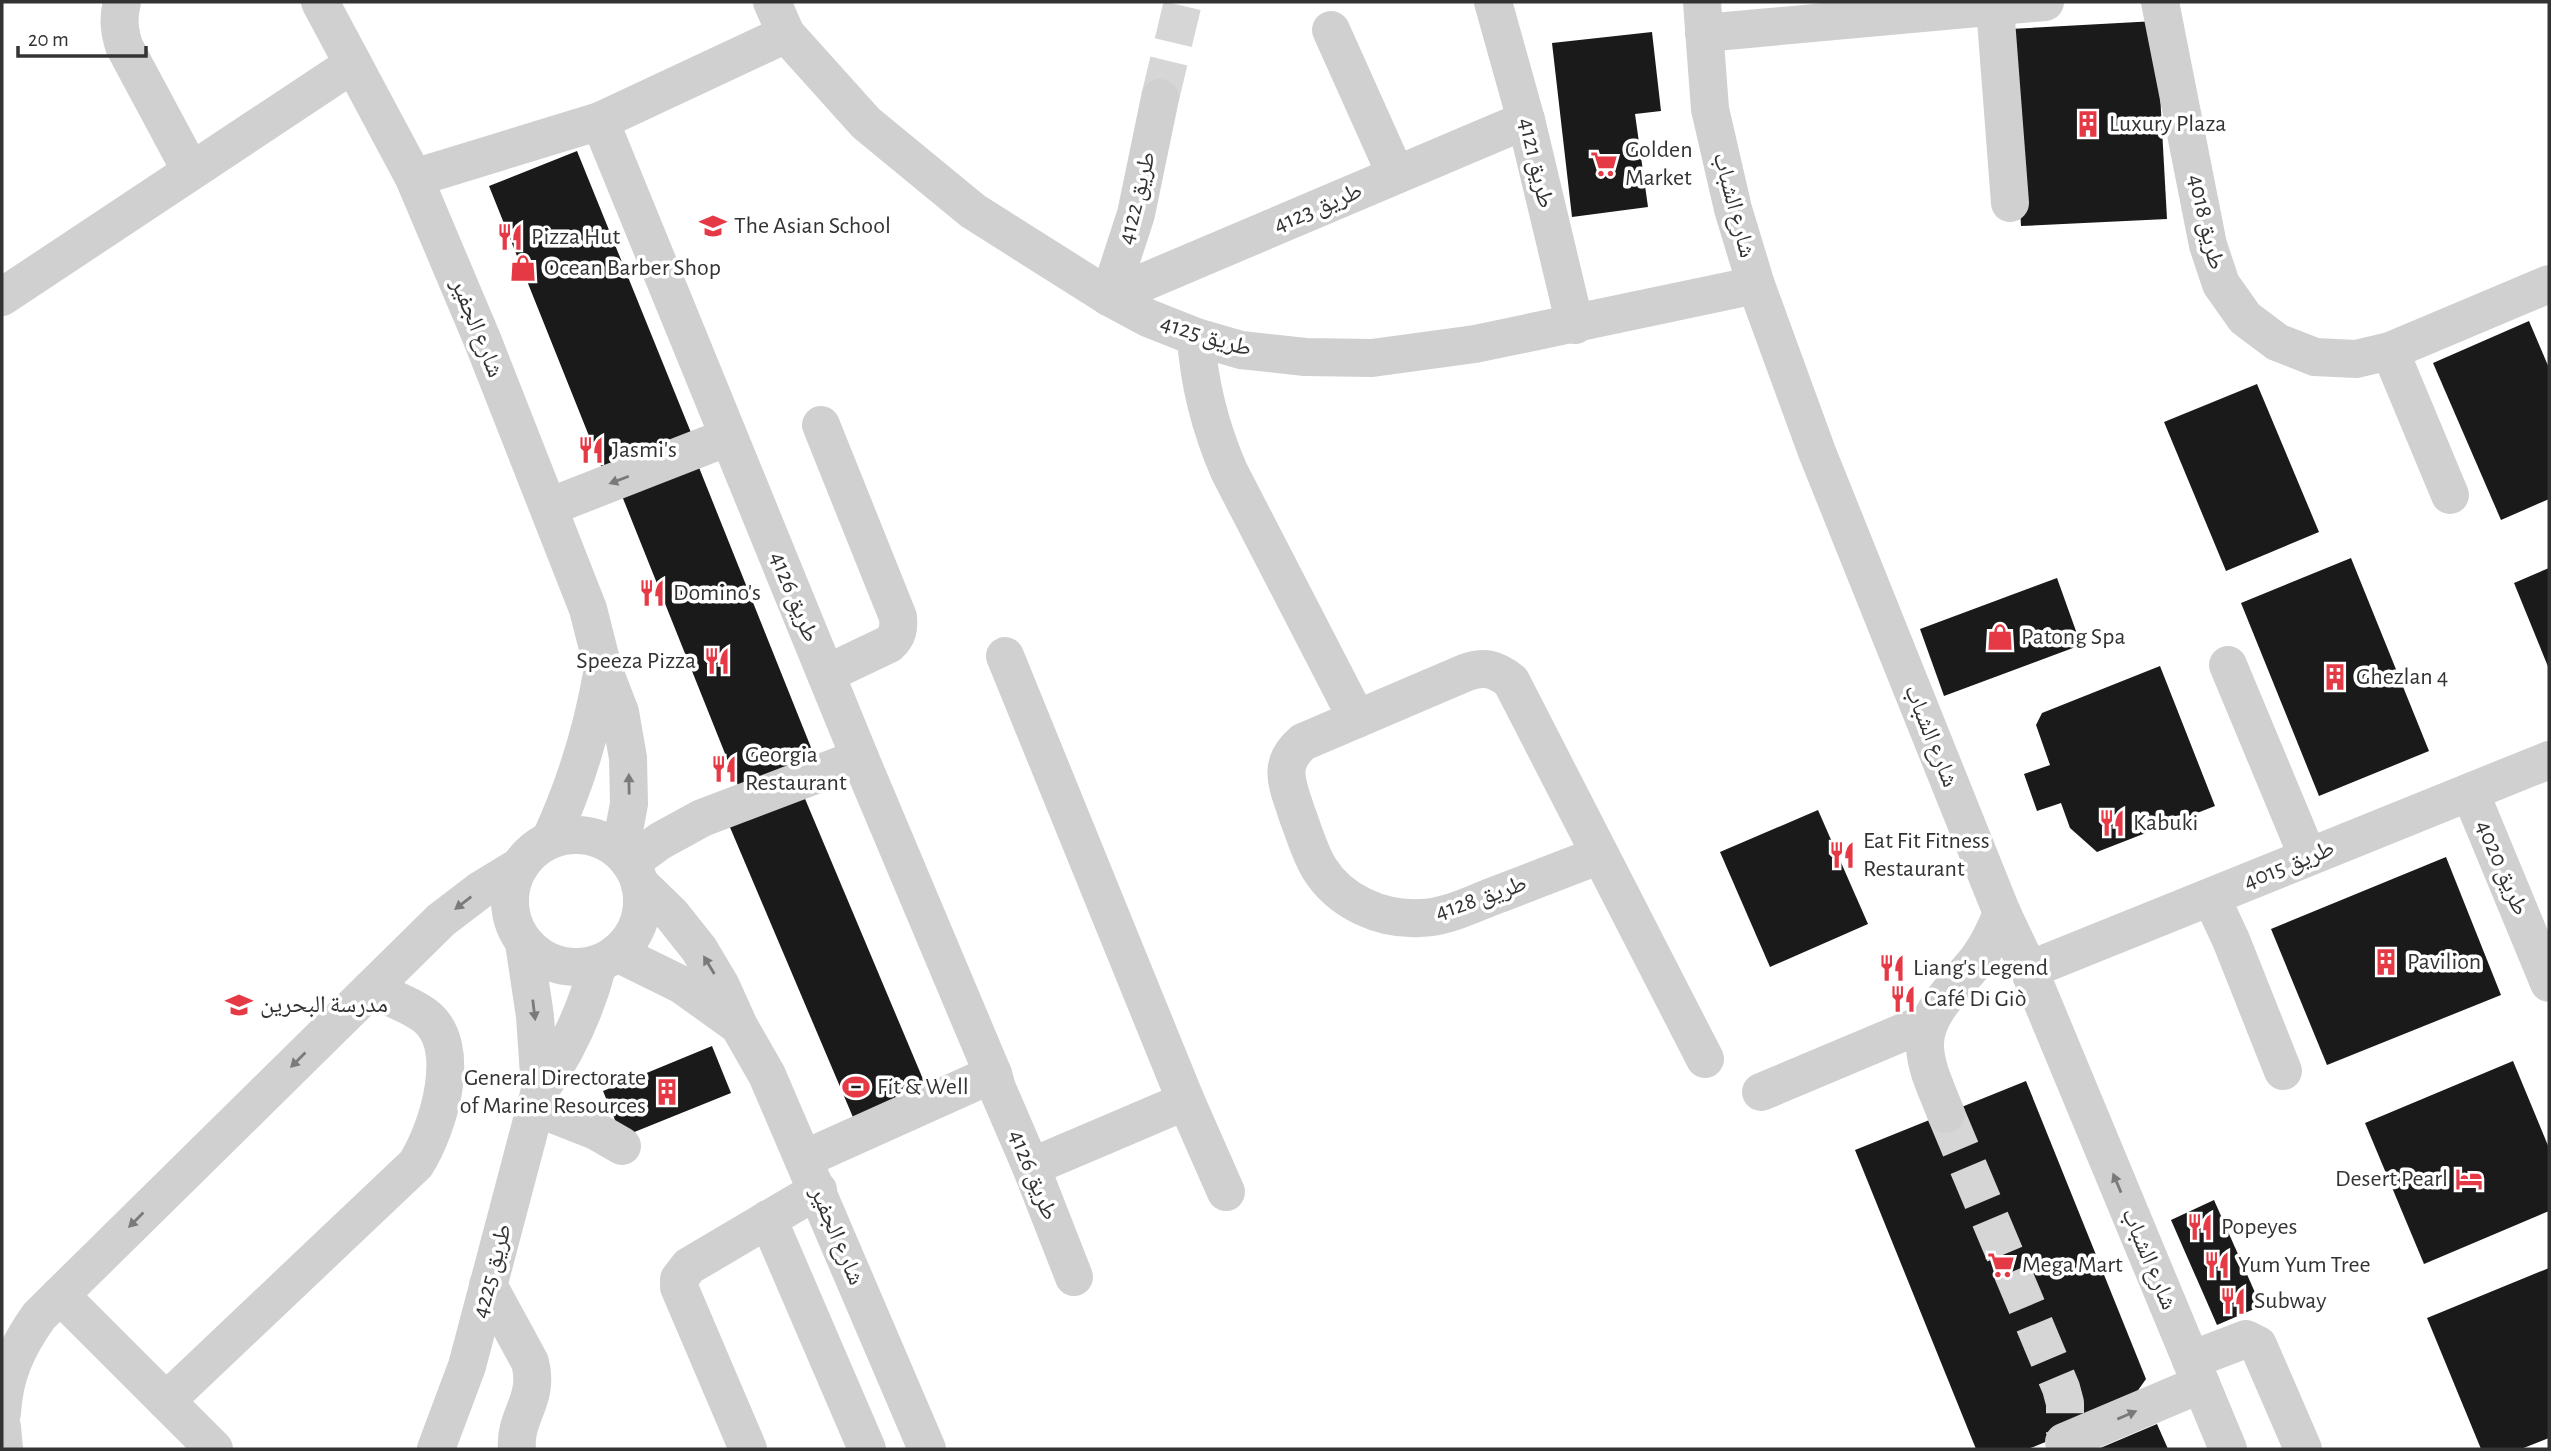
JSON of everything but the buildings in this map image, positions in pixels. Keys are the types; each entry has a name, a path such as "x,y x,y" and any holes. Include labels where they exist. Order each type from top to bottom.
{"street":[{"path":"122,2 119,23 124,46 191,171"},
{"name":"شارع الجفير","path":"320,2 414,178 482,339 588,609 603,668 620,712 628,758 630,866 699,949 721,986 739,1027 767,1074 927,1449"},
{"name":"طريق 4121","path":"1493,2 1526,120 1575,325"},
{"path":"1702,17 1994,7 2045,2"},
{"name":"طريق 4018","path":"2160,2 2208,245 2221,284 2245,318 2277,342 2315,357 2356,359 2390,351 2549,284"},
{"path":"1994,7 2010,203"},
{"name":"شارع الشباب","path":"1702,17 1710,109 1733,209 1756,285 1817,452 2002,913 2029,970 2228,1449"},
{"path":"414,178 600,121 779,18"},
{"name":"طريق 4125","path":"779,18 866,123 973,211 1109,297 1148,318 1241,351 1305,357 1371,358 1475,344 1756,285"},
{"path":"1331,30 1396,175"},
{"path":"2,297 353,64"},
{"name":"طريق 4122","path":"1109,297 1136,214 1160,98"},
{"name":"طريق 4123","path":"1109,297 1526,120"},
{"name":"طريق 4126","path":"600,121 1074,1277"},
{"path":"1196,337 1200,386 1221,452 1357,719"},
{"path":"2390,351 2450,495"},
{"path":"821,425 898,617 899,627 895,638 889,644 826,674"},
{"path":"549,507 728,437"},
{"path":"1005,656 1186,1101 1226,1192"},
{"path":"2228,665 2308,857"},
{"name":"شارع الجفير","path":"550,840 578,773 597,703 603,668"},
{"name":"طريق 4128","path":"1600,855 1450,913 1421,918 1392,917 1364,908 1340,892 1320,870 1307,843 1285,776 1287,763 1293,751 1303,743 1478,668 1490,668 1501,673 1511,681 1706,1059"},
{"path":"630,866 660,841 702,818 860,758"},
{"name":"طريق 4015","path":"2029,970 2549,760"},
{"name":"طريق 4020","path":"2470,792 2549,984"},
{"path":"568,835 586,835 604,841 630,866 641,915 628,943 607,959 578,967 558,965 539,956 524,943 514,925 510,905 512,884 520,866 533,850 550,840 568,835"},
{"path":"2,1413 3,1390 11,1364 39,1316 441,920 479,891 520,866"},
{"path":"2211,897 2283,1070"},
{"path":"1946,1114 1928,1066 1925,1044 1930,1021 1982,953 2002,913"},
{"name":"طريق 4225","path":"436,1449 467,1366 537,1098 535,1016 524,943"},
{"name":"شارع الجفير","path":"607,959 682,985 739,1027"},
{"name":"طريق 4225","path":"537,1098 576,1031 607,959"},
{"path":"166,1401 416,1164 425,1150 439,1113 445,1050 441,1037 424,1015 371,989"},
{"path":"1761,1092 1930,1021"},
{"path":"748,1449 679,1287 679,1279 688,1266 768,1219 811,1175 993,1074"},
{"path":"537,1098 622,1146"},
{"path":"1031,1167 1186,1101"},
{"path":"768,1219 867,1449"},
{"path":"488,1285 530,1362 532,1371 533,1392 519,1429 517,1449"},
{"path":"60,1295 214,1449"},
{"path":"2064,1442 2196,1372 2246,1339 2258,1345 2304,1449"},
{"path":"2,1427 4,1449"}],"tunnel":[{"path":"1160,98 1183,2"},
{"path":"1946,1114 2061,1388 2065,1403 2065,1434"}],"place":[{"name":"Luxury Plaza","path":"2088,124"},
{"name":"Golden Market","path":"1604,164"},
{"name":"The Asian School","path":"713,226"},
{"name":"Pizza Hut","path":"510,237"},
{"name":"Ocean Barber Shop","path":"523,268"},
{"name":"Jasmi's","path":"591,450"},
{"name":"Domino's","path":"652,593"},
{"name":"Patong Spa","path":"2000,637"},
{"name":"Speeza Pizza","path":"717,661"},
{"name":"Ghezlan 4","path":"2335,677"},
{"name":"Georgia Restaurant","path":"724,769"},
{"name":"Kabuki","path":"2112,823"},
{"name":"Eat Fit Fitness Restaurant","path":"1842,855"},
{"name":"Pavilion","path":"2386,962"},
{"name":"Liang's Legend","path":"1892,968"},
{"name":"Café Di Giò","path":"1903,999"},
{"name":"مدرسة البحرين","path":"239,1005"},
{"name":"Fit & Well","path":"856,1087"},
{"name":"General Directorate of Marine Resources","path":"667,1092"},
{"name":"Desert Pearl","path":"2469,1179"},
{"name":"Popeyes","path":"2200,1227"},
{"name":"Mega Mart","path":"2001,1265"},
{"name":"Yum Yum Tree","path":"2217,1265"},
{"name":"Subway","path":"2233,1301"}]}
